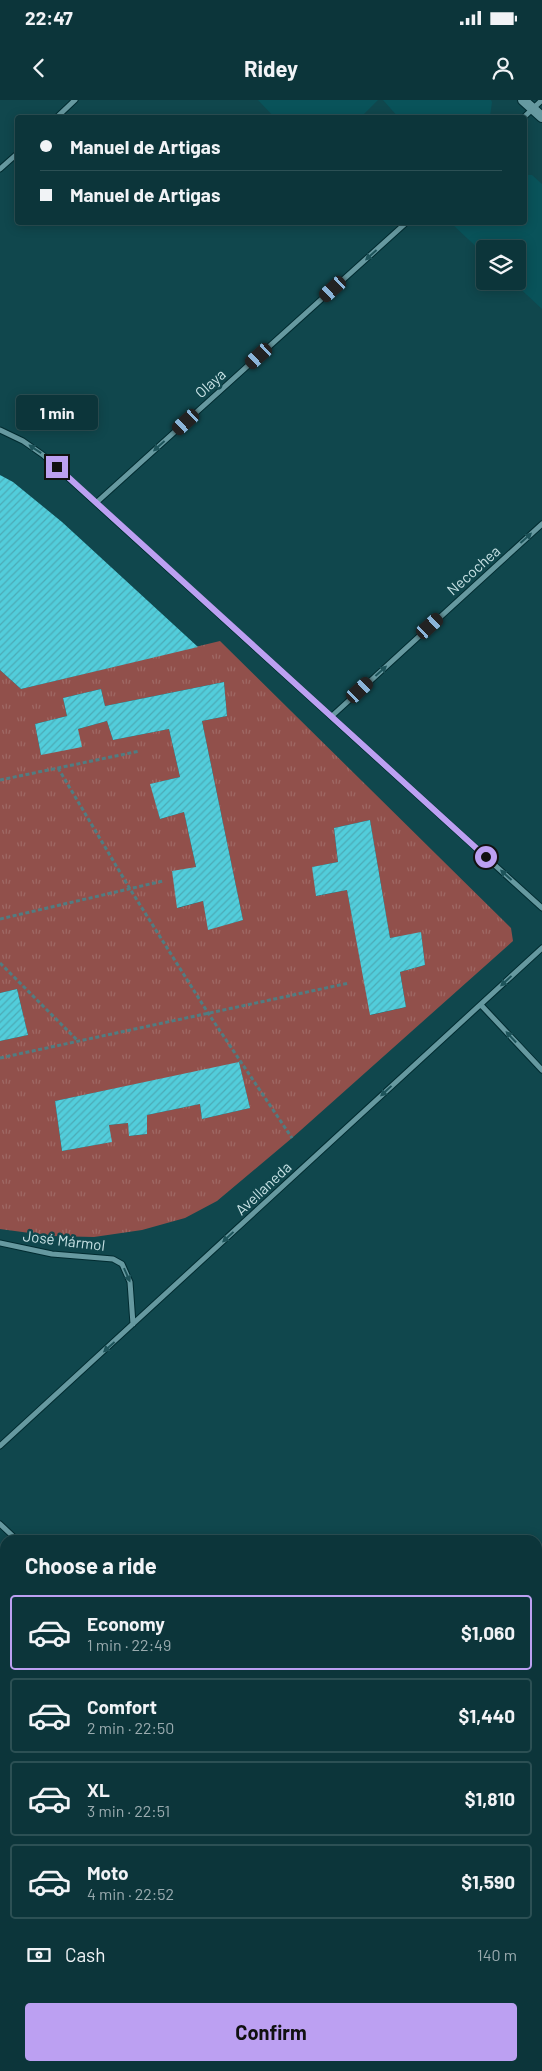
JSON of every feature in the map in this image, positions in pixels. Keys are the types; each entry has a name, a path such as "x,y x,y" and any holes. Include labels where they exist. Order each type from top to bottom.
{"main road":[{"path":"523,100 542,117"}],"street":[{"path":"59,115 75,100"},
{"path":"526,115 542,100"},
{"path":"0,168 15,155"},
{"name":"Olaya","path":"97,502 404,225"},
{"path":"0,430 23,441 43,455 97,502 542,908"},
{"name":"Necochea","path":"332,716 542,524"},
{"name":"Avellaneda","path":"0,1446 542,948"},
{"path":"481,1004 542,1070"},
{"name":"José Mármol","path":"0,1243 52,1254 113,1259 122,1264 130,1282 133,1324"},
{"path":"0,1524 12,1535"}],"path":[{"path":"0,780 140,751"},
{"path":"58,768 130,889 208,1013 292,1138"},
{"path":"0,919 163,881"},
{"path":"0,963 78,1041"},
{"path":"0,1058 348,983"}],"shaded area":[{"path":"258,100 378,100 363,115 272,115"},
{"path":"383,100 491,100 492,102 490,115 396,115"},
{"path":"527,175 532,175 542,184 542,309 522,290 526,290 526,240 476,240 476,247 453,225 527,225"}],"green space":[{"path":"220,641 511,928 513,941 292,1138 217,1201 185,1218 142,1230 94,1237 52,1236 0,1229 0,1041 28,1035 17,989 0,993 0,670 21,689","holes":["224,682 227,716 202,721 243,920 209,929 203,901 178,908 196,867 184,812 160,819 151,784 180,777 169,729 113,740 107,721 78,729 41,755 35,724 67,716 63,698 101,689 105,706","370,820 390,938 421,933 425,965 400,972 406,1007 371,1015 347,890 317,896 313,867 338,862 334,828","239,1063 250,1108 202,1119 200,1104 147,1115 147,1134 130,1136 128,1123 109,1125 111,1142 62,1151 55,1101"]}],"building":[{"path":"0,475 13,482 62,522 198,647 21,689 0,670"},
{"path":"224,682 227,716 202,721 243,920 208,930 203,901 177,908 172,871 196,867 184,812 160,819 150,784 180,777 169,729 113,740 107,721 78,729 82,747 41,755 35,724 67,716 63,698 101,689 105,706"},
{"path":"370,820 390,938 421,932 425,965 400,972 406,1007 370,1015 347,890 316,896 312,867 338,862 334,828"},
{"path":"17,989 28,1035 0,1041 0,993"},
{"path":"239,1062 250,1108 202,1119 200,1104 147,1115 147,1134 129,1136 128,1123 109,1125 112,1142 62,1151 55,1101"}],"route":[{"path":"57,467 486,857"}]}
